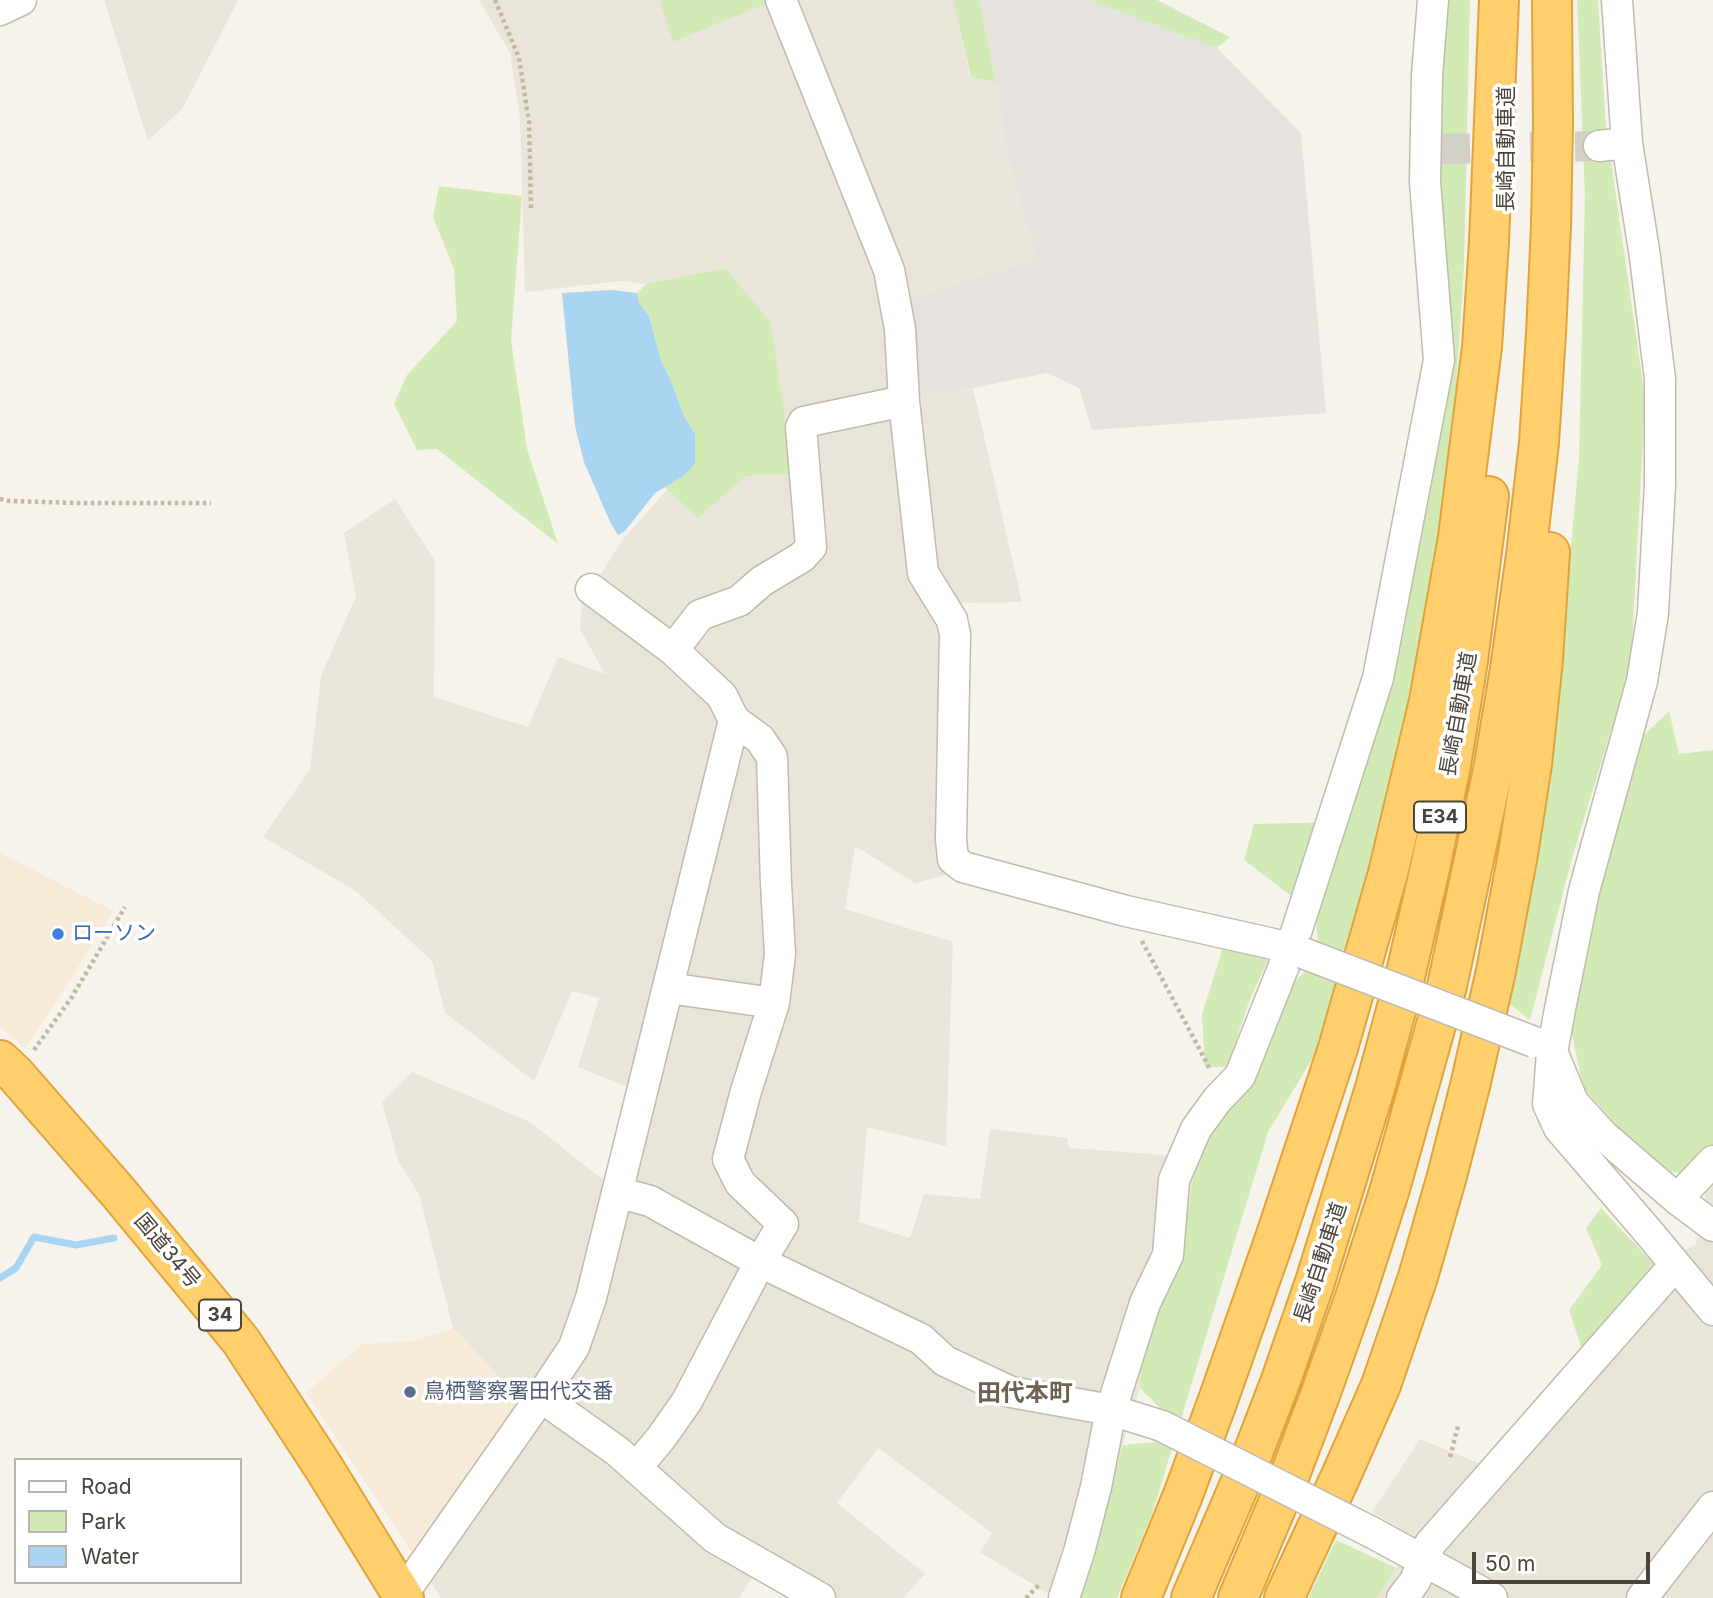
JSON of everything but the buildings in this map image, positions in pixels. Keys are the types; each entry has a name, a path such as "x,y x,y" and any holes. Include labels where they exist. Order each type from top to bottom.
{"highway":[{"path":"1142,1598 1218,1400 1338,1048 1388,873 1427,713 1458,537 1482,347 1499,0"},
{"name":"長崎自動車道","path":"1191,1598 1281,1380 1348,1183 1405,977 1451,765 1481,568 1496,439 1507,220 1507,0"},
{"path":"1284,1598 1381,1385 1418,1277 1470,1086 1496,971 1518,854 1532,764 1543,660 1557,441 1560,222 1553,7"},
{"name":"長崎自動車道","path":"1238,1598 1321,1395 1389,1192 1447,986 1493,769 1525,568 1539,443 1551,226 1553,7"},
{"name":"国道34号","path":"7,1067 118,1192 242,1341 402,1597"}],"street":[{"path":"0,10 21,0"},
{"path":"781,0 889,270 900,329 904,401 923,573 952,620 955,634 951,839 953,859 963,867 1126,911 1297,951 1543,1048 1573,1102 1604,1136 1677,1199 1713,1226"},
{"path":"1064,1598 1096,1488 1111,1410 1145,1303 1168,1255 1174,1180 1196,1129 1217,1100 1240,1076 1297,951 1378,677 1439,360 1425,182 1433,149 1427,76 1433,0"},
{"path":"1617,0 1613,145 1645,257 1660,379 1660,485 1653,613 1642,681 1584,891 1560,1009 1543,1048 1548,1104 1559,1128 1713,1310"},
{"path":"673,650 700,615 739,601 762,581 802,557 811,547 801,427 804,422 904,401"},
{"path":"591,589 673,650 722,696 734,720 760,739 772,757 780,954 774,1003 728,1159 740,1182 783,1224 760,1262 687,1401 662,1438 636,1468"},
{"path":"402,1597 574,1347 590,1298 734,720"},
{"path":"668,988 774,1003"},
{"path":"1677,1199 1713,1161"},
{"path":"617,1192 650,1201 760,1262 920,1339 945,1361 1011,1392 1111,1410 1162,1426 1373,1533 1492,1598"},
{"path":"1402,1598 1415,1581 1430,1544 1675,1265"},
{"path":"541,1398 617,1451 715,1538 820,1598"},
{"path":"1642,1598 1713,1507"}],"path":[{"path":"495,0 519,58 530,122 531,208"},
{"path":"0,499 77,503 211,503"},
{"path":"7,1067 31,1055 72,997 125,907"},
{"path":"1126,911 1212,1073 1217,1100"},
{"path":"1450,1457 1458,1426"}],"shaded area":[{"path":"104,0 238,0 183,108 148,141"},
{"path":"479,0 659,0 673,41 769,0 953,0 970,77 996,82 1006,149 1035,258 906,300 913,396 973,388 1022,602 958,603 971,642 961,839 950,874 915,883 855,846 845,909 953,942 946,1146 867,1127 859,1222 910,1238 924,1194 980,1199 990,1129 1067,1138 1069,1148 1166,1155 1194,1174 1181,1253 1141,1355 1140,1388 1077,1598 1055,1598 980,1552 992,1533 878,1448 837,1503 925,1574 903,1598 796,1598 755,1574 739,1598 441,1598 417,1560 523,1402 453,1328 419,1194 399,1163 382,1102 412,1072 530,1122 608,1184 628,1087 578,1067 599,998 572,991 534,1081 445,1013 432,961 356,891 263,837 310,769 321,676 356,596 344,533 395,499 435,561 434,697 528,727 558,657 605,674 580,629 582,604 623,539 667,490 698,518 746,476 792,474 725,268 646,284 622,281 525,292 520,118 510,53"},
{"path":"979,0 1089,0 1217,48 1301,133 1326,413 1092,430 1079,388 1047,373 973,388 913,396 906,300 1035,258 1006,149 996,82"},
{"path":"0,853 114,911 25,1049 0,1026"},
{"path":"1713,1186 1713,1598 1376,1598 1416,1538 1372,1512 1420,1439 1480,1464 1656,1266 1696,1244 1706,1191"},
{"path":"453,1328 523,1402 417,1560 306,1393 362,1344 414,1341"}],"green space":[{"path":"659,0 769,0 770,2 673,42"},
{"path":"953,0 979,0 996,82 971,77"},
{"path":"1089,0 1157,0 1230,37 1217,48"},
{"path":"1447,0 1470,0 1464,267 1450,482 1420,669 1386,822 1317,1051 1268,1132 1152,1514 1117,1598 1077,1598 1123,1445 1157,1442 1168,1416 1140,1388 1141,1355 1181,1253 1194,1174 1211,1132 1291,985 1304,973 1318,945 1316,915 1244,860 1254,824 1338,822 1447,369 1435,97"},
{"path":"1577,0 1598,0 1606,126 1645,398 1631,665 1572,858 1530,1020 1507,1002 1548,794 1579,459 1585,196"},
{"path":"439,186 522,196 511,340 527,449 558,544 437,449 417,450 394,404 407,375 457,321 454,269 433,217"},
{"path":"725,268 771,323 793,474 746,476 698,518 664,487 685,475 695,434 684,416 661,361 649,316 639,303 637,293 646,284"},
{"path":"1669,711 1679,754 1713,750 1713,1148 1688,1174 1656,1170 1583,1087 1571,1029 1594,892 1637,742"},
{"path":"1224,945 1268,960 1250,999 1227,1067 1205,1067 1202,1014"},
{"path":"1601,1208 1656,1266 1582,1350 1569,1310 1602,1265 1586,1228"},
{"path":"1336,1540 1396,1568 1376,1598 1308,1598"}],"water":[{"path":"612,290 637,293 639,303 649,316 661,361 684,416 695,434 695,463 685,475 655,493 625,531 618,535 584,462 575,426 562,293"}],"waterway":[{"path":"0,1278 16,1268 34,1237 76,1245 114,1238"}],"tunnel":[{"path":"1440,149 1599,146"}],"place":[{"name":"ローソン","path":"58,934"},
{"name":"鳥栖警察署田代交番","path":"410,1392"}],"district":[{"name":"田代本町","path":"1025,1394"}]}
